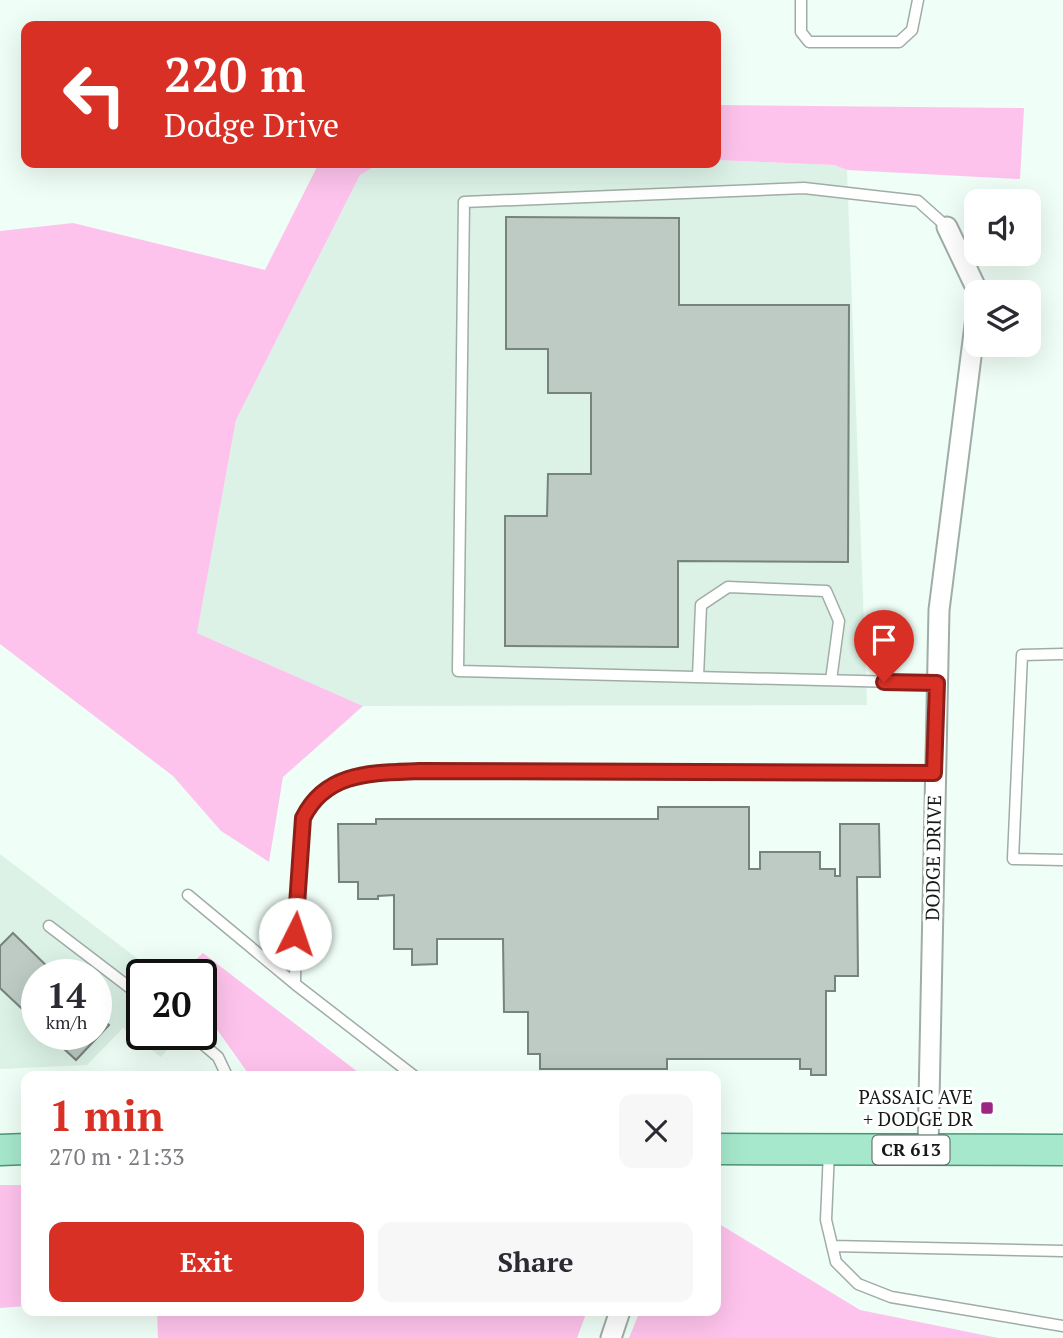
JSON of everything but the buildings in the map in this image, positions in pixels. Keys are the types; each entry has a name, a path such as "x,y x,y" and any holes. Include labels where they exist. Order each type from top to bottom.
{"main road":[{"path":"0,1150 21,1149"},
{"name":"CR 613","path":"721,1149 1063,1150"}],"street":[{"path":"947,227 972,280"},
{"name":"DODGE DRIVE","path":"928,1150 939,610 971,357"},
{"path":"611,1338 618,1316"}],"lane":[{"path":"801,0 801,32 809,42 899,42 912,30 918,0"},
{"path":"937,683 458,671 464,202 804,188 918,201 947,227"},
{"path":"698,677 701,605 728,587 826,591 839,621 831,680"},
{"path":"1063,654 1022,655 1013,859 1063,860"},
{"path":"295,984 296,916 303,818 312,802 324,790 364,774 419,771 934,773"},
{"path":"188,895 295,984 408,1071"},
{"path":"48,926 126,985"},
{"path":"210,1050 218,1057 225,1071"},
{"path":"829,1149 826,1220 836,1262 858,1284 891,1297 1063,1326"},
{"path":"832,1246 1063,1251"}],"shaded area":[{"path":"721,105 1024,108 1020,179 847,170 834,165 721,160"},
{"path":"721,160 834,165 847,170 867,705 363,706 197,633 236,420 360,175 372,168 721,168"},
{"path":"316,168 372,168 360,175 236,420 197,633 363,706 283,777 269,862 221,831 173,776 0,644 0,231 73,223 265,270"},
{"path":"0,854 138,959 126,959 126,1030 123,1028 112,1039 112,959 21,959 21,1050 102,1050 87,1065 0,1069"},
{"path":"203,953 211,959 196,959"},
{"path":"217,964 356,1071 246,1071 217,1030"},
{"path":"152,1050 167,1050 161,1057"},
{"path":"0,1185 21,1185 21,1306 0,1308"},
{"path":"721,1225 860,1310 998,1338 629,1338 638,1316 721,1316"},
{"path":"157,1316 585,1316 577,1338 158,1338"}],"place":[{"name":"PASSAIC AVE + DODGE DR","path":"987,1108"}],"route":[{"path":"295,934 303,818 312,802 324,790 364,774 419,771 934,773 937,683 884,682"}]}
